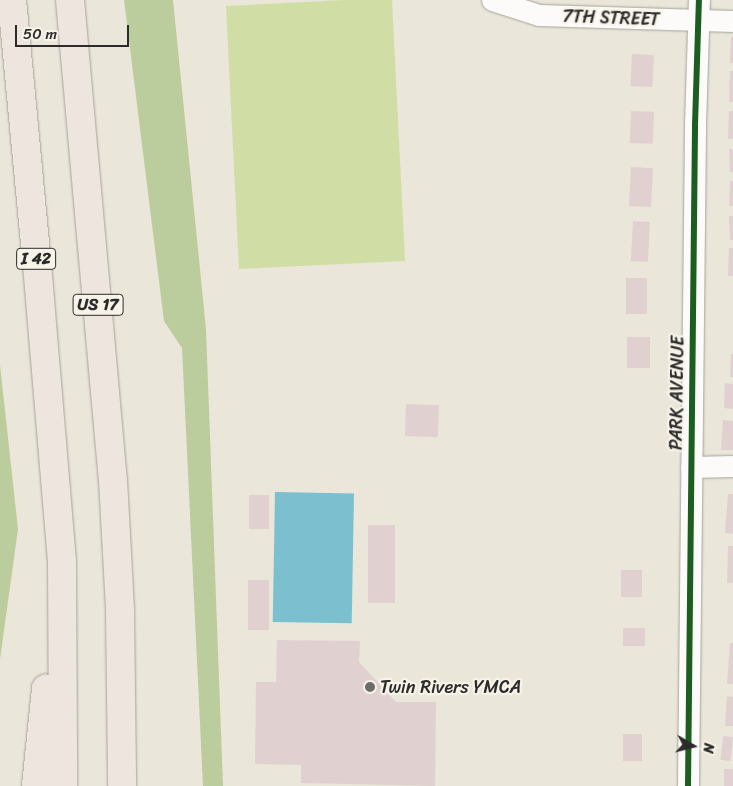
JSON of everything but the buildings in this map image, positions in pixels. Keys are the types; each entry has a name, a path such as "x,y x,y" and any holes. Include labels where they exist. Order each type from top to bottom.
{"highway":[{"name":"I 42","path":"12,0 62,561 63,786"},
{"name":"US 17","path":"70,0 113,480 122,664 122,786"},
{"path":"36,786 45,706 58,518"},
{"path":"122,664 139,764 140,786"}],"street":[{"name":"7TH STREET","path":"492,0 538,15 698,10 733,21"},
{"name":"PARK AVENUE","path":"688,786 698,10"},
{"path":"692,467 733,466"}],"green space":[{"path":"124,0 173,0 206,329 223,786 203,786 182,348 164,321"},
{"path":"344,0 392,0 405,261 239,269 226,6"},
{"path":"0,365 18,529 0,659"}],"water":[{"path":"275,492 354,493 352,623 273,622"}],"cycle path":[{"path":"688,786 695,125 699,0"}],"place":[{"name":"Twin Rivers YMCA","path":"370,687"}]}
